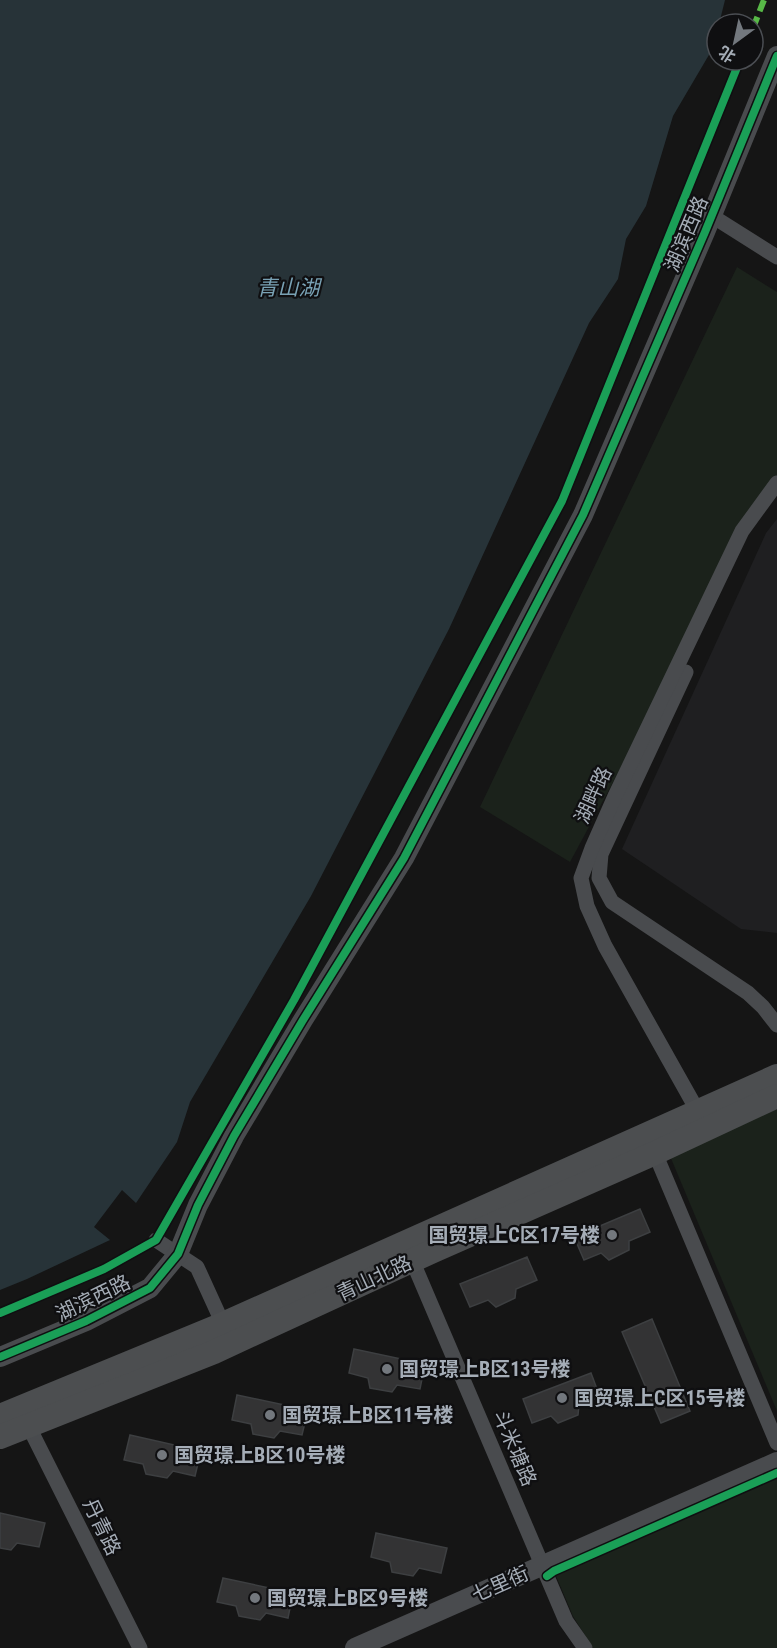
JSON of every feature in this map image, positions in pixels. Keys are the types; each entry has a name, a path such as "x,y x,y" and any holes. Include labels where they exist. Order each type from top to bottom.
{"main road":[{"name":"青山北路","path":"0,1437 214,1352 412,1260 655,1153 702,1120 777,1076"},
{"name":"青山北路","path":"0,1416 223,1324 702,1120 777,1096"}],"street":[{"name":"湖滨西路","path":"0,1357 86,1321 150,1288 178,1254 198,1205 234,1136 404,858 583,515 712,216 777,56"},
{"path":"712,216 777,257"},
{"name":"湖畔路","path":"702,1120 605,946 587,906 581,878 615,796 742,531 777,483"},
{"name":"湖畔路","path":"777,498 749,537 734,568 601,854 599,878 612,902 748,993 777,1025"},
{"path":"655,1153 777,1443"},
{"path":"156,1240 197,1267 223,1324"},
{"name":"斗米塘路","path":"412,1260 566,1621 585,1648"},
{"name":"丹青路","path":"28,1425 140,1648"},
{"name":"七里街","path":"355,1648 777,1462"}],"shaded area":[{"path":"737,267 777,292 777,478 570,862 480,807"},
{"path":"777,519 777,933 741,929 622,849 766,533"},
{"path":"777,1109 777,1411 670,1156"},
{"path":"777,1473 777,1648 593,1648 573,1616 554,1571"}],"water":[{"name":"青山湖","path":"0,0 725,0 722,12 705,12 705,62 673,116 646,206 626,239 618,279 589,323 449,629 311,896 190,1102 177,1142 136,1203 122,1190 94,1227 110,1240 0,1290"}],"building":[{"name":"国贸璟上C区17号楼","path":"640,1209 650,1232 629,1241 629,1250 609,1260 601,1253 584,1260 574,1237"},
{"path":"527,1257 537,1280 516,1289 515,1298 496,1307 488,1300 470,1307 460,1284"},
{"path":"652,1319 690,1411 661,1423 622,1332"},
{"name":"国贸璟上B区13号楼","path":"354,1349 425,1364 420,1389 397,1385 392,1392 370,1388 368,1378 349,1373"},
{"name":"国贸璟上C区15号楼","path":"591,1373 600,1397 579,1405 578,1415 558,1423 551,1416 532,1423 523,1399"},
{"name":"国贸璟上B区11号楼","path":"237,1395 308,1410 302,1435 280,1431 274,1438 253,1434 251,1424 232,1420"},
{"name":"国贸璟上B区10号楼","path":"130,1435 201,1451 195,1476 173,1471 167,1478 146,1474 143,1464 124,1460"},
{"path":"0,1513 45,1523 39,1547 17,1543 11,1550 0,1548"},
{"path":"376,1533 447,1548 441,1573 419,1568 413,1576 392,1572 390,1562 371,1557"},
{"name":"国贸璟上B区9号楼","path":"223,1578 293,1593 288,1618 266,1613 260,1620 239,1616 236,1606 217,1602"}],"marked path":[{"path":"759,12 764,0"}],"cycle path":[{"path":"0,1357 86,1321 150,1288 178,1254 198,1205 234,1136 404,858 583,515 705,232 777,56"},
{"path":"0,1313 104,1269 156,1240 294,1000 562,501 735,72"},
{"path":"547,1576 777,1473"}],"place":[{"name":"国贸璟上C区17号楼","path":"612,1235"},
{"name":"国贸璟上B区13号楼","path":"387,1369"},
{"name":"国贸璟上C区15号楼","path":"562,1398"},
{"name":"国贸璟上B区11号楼","path":"270,1415"},
{"name":"国贸璟上B区10号楼","path":"162,1455"},
{"name":"国贸璟上B区9号楼","path":"255,1598"}]}
